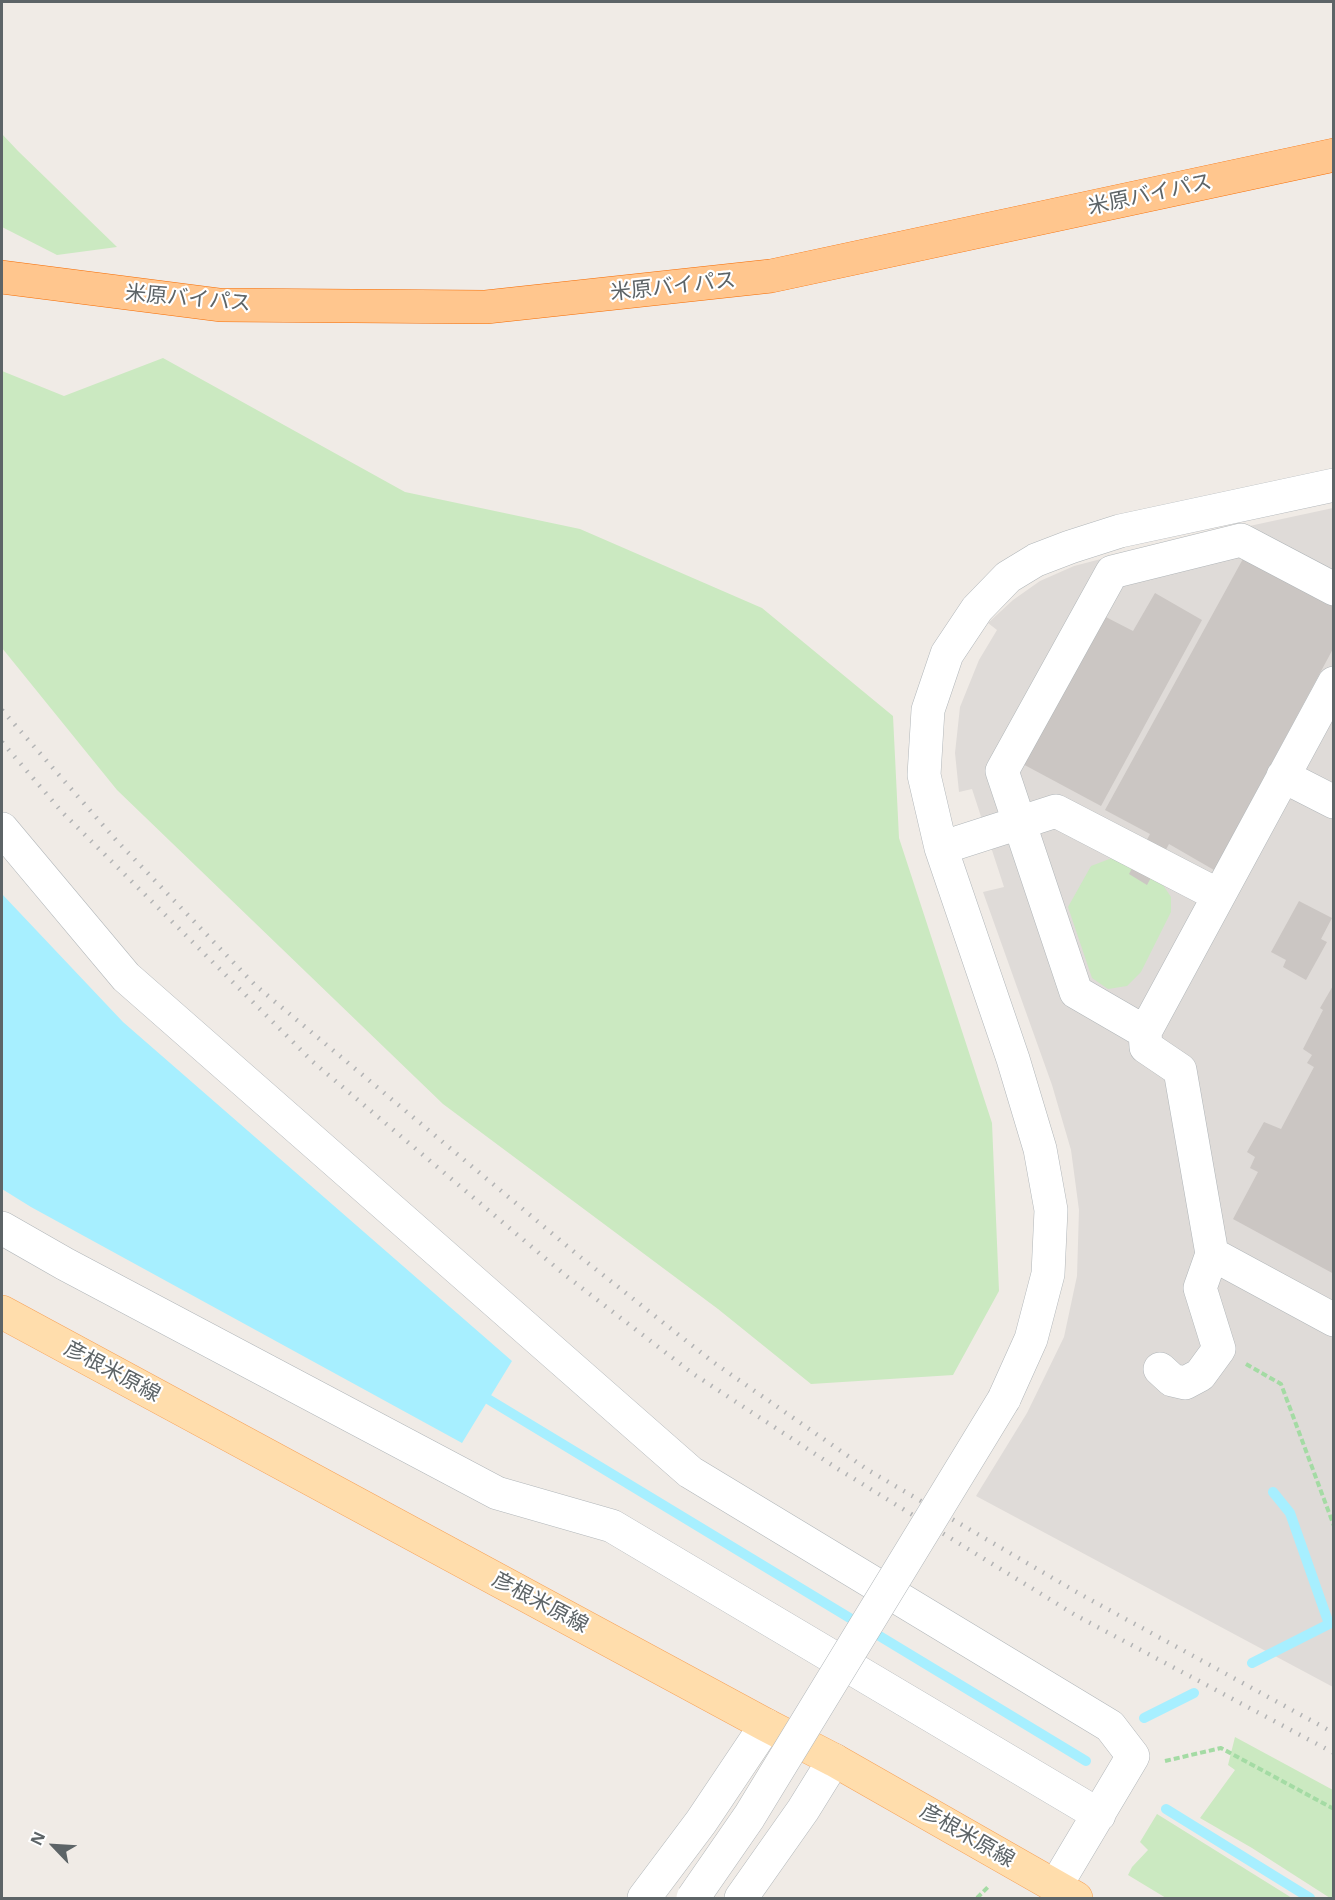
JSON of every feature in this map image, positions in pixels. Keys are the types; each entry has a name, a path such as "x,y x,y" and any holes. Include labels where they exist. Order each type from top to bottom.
{"highway":[{"name":"米原バイパス","path":"2,277 220,305 486,307 771,276 1334,155"}],"main road":[{"name":"彦根米原線","path":"2,1312 834,1760 1066,1893"}],"street":[{"path":"693,1899 749,1817 1004,1399 1031,1339 1048,1274 1051,1210 1040,1149 941,848 924,775 928,710 947,654 977,609 1008,578 1036,560 1120,531 1334,485"},
{"path":"1145,1032 1076,993 1002,771 1112,572 1241,540 1334,589"},
{"path":"1160,1369 1172,1380 1185,1383 1200,1375 1219,1349 1200,1288 1212,1254 1180,1070 1146,1047 1145,1032 1334,683"},
{"path":"1283,776 1334,802"},
{"path":"941,848 1056,811 1218,895"},
{"path":"2,829 126,977 690,1472 1110,1726 1133,1756 1099,1815 1066,1893"},
{"path":"2,1228 76,1270 496,1493 612,1526 1099,1815"},
{"path":"1212,1254 1334,1320"},
{"path":"644,1899 701,1822 766,1725"},
{"path":"741,1899 803,1810 834,1760"}],"path":[{"path":"1219,1349 1281,1384 1334,1526"},
{"path":"1162,1761 1221,1748 1334,1809"}],"shaded area":[{"path":"1333,508 1333,1687 976,1496 1027,1413 1064,1337 1077,1276 1079,1210 1071,1150 1052,1085 983,892 1004,887 972,789 959,792 955,753 960,707 979,660 997,630 988,623 1013,600 1040,581 1074,566 1124,553"}],"green space":[{"path":"2,134 117,247 57,255 2,227"},
{"path":"163,358 405,492 580,529 762,608 893,716 899,838 992,1123 999,1291 953,1375 811,1384 718,1309 443,1104 117,790 2,648 2,371 64,396"},
{"path":"1112,858 1161,882 1171,897 1171,912 1141,972 1127,986 1108,989 1092,978 1068,907 1091,866"},
{"path":"1235,1737 1333,1790 1333,1898 1200,1818 1235,1770 1228,1765"},
{"path":"1157,1814 1292,1898 1166,1898 1128,1875 1132,1867 1148,1850 1140,1842"}],"water":[{"path":"2,894 123,1022 512,1361 462,1443 2,1189"}],"building":[{"path":"1244,557 1334,607 1334,647 1214,870 1169,844 1147,885 1129,874 1150,834 1105,810"},
{"path":"1155,593 1202,620 1101,806 1019,762 1100,614 1133,631"},
{"path":"1299,901 1332,918 1321,939 1327,942 1306,980 1283,967 1286,960 1271,952"},
{"path":"1334,984 1334,1274 1233,1219 1258,1172 1250,1168 1255,1157 1247,1152 1264,1122 1281,1129 1314,1067 1307,1063 1312,1055 1303,1049 1323,1010 1320,1008"}],"waterway":[{"path":"478,1393 1086,1761"},
{"path":"1252,1663 1329,1624 1290,1513 1273,1492"},
{"path":"1144,1718 1194,1693"},
{"path":"1166,1809 1310,1898"}],"railway":[{"path":"2,710 116,840 255,985 579,1256 713,1362 868,1470 1080,1594 1334,1733"},
{"path":"2,742 62,812 313,1062 565,1275 692,1373 838,1469 1077,1616 1334,1753"}]}
